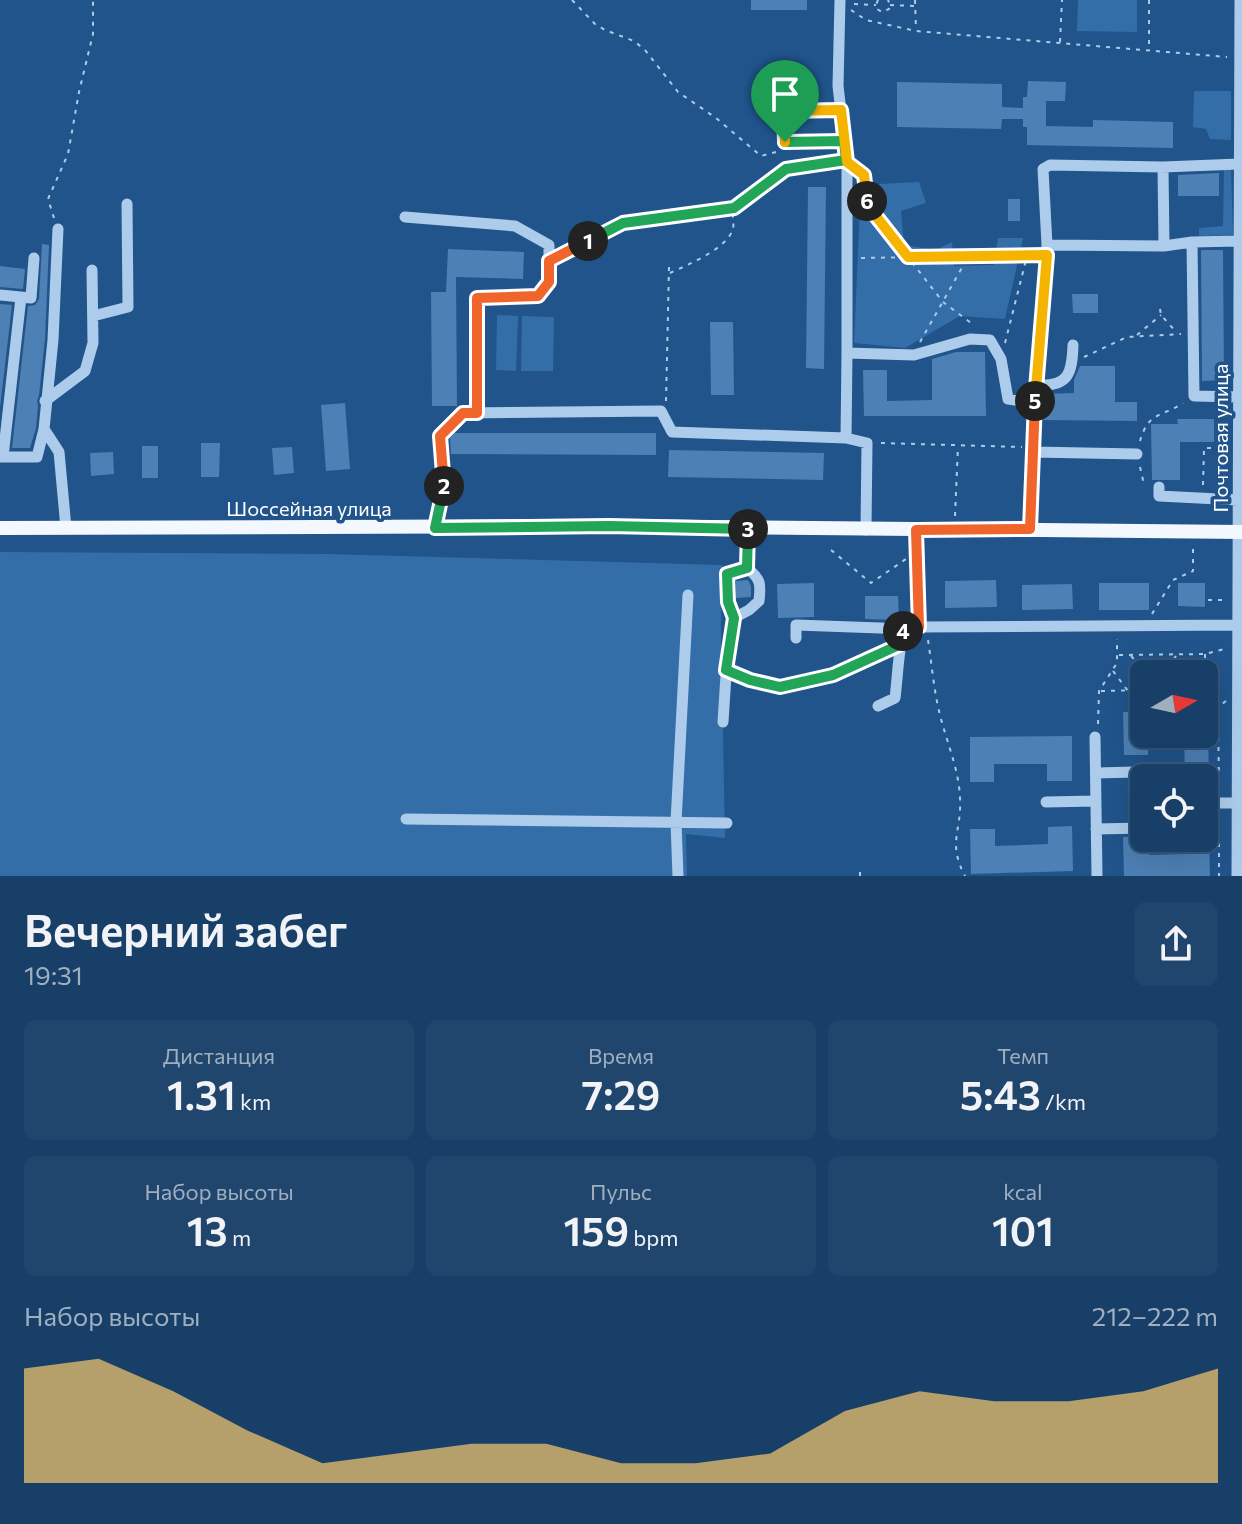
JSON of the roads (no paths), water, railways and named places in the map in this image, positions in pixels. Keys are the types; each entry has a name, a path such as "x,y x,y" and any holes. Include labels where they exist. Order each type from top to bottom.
{"main road":[{"name":"Шоссейная улица","path":"0,528 748,528 1240,532"}],"street":[{"path":"840,2 838,86 847,161 846,438"},
{"name":"Почтовая улица","path":"1237,876 1241,8"},
{"path":"841,110 784,111 785,142 844,141"},
{"path":"1030,529 1035,403 1047,250 1043,169 1050,165 1163,167 1239,164"},
{"path":"1163,167 1164,246"},
{"path":"93,316 128,307 127,204"},
{"path":"405,217 515,226 549,245 549,282 538,296 477,298 477,413"},
{"path":"21,297 2,457 37,457 44,429 53,340 58,229"},
{"path":"1047,250 1239,241"},
{"path":"1192,242 1194,396 1238,397"},
{"path":"0,295 31,298 34,258"},
{"path":"45,401 85,371 93,343 92,270"},
{"path":"847,353 914,355 970,339 990,340 1001,359 1008,399 1035,403"},
{"path":"1037,385 1051,386 1062,382 1069,374 1073,345"},
{"path":"435,528 445,482 440,436 463,413 661,411 672,432 846,438 867,443 866,530"},
{"path":"44,429 59,452 66,528"},
{"path":"1033,449 1137,454"},
{"path":"1159,487 1159,496 1238,500"},
{"path":"747,568 748,528"},
{"path":"916,530 923,626"},
{"path":"723,722 726,670 734,618 728,602 727,574 747,568"},
{"path":"734,618 759,601 761,585 757,576 747,568"},
{"path":"678,876 676,822 688,595"},
{"path":"796,638 796,625 904,629 923,626 1238,625"},
{"path":"878,706 895,698 899,645 904,629"},
{"path":"726,670 780,687 833,675 899,645"},
{"path":"1095,737 1097,876"},
{"path":"1096,773 1130,772"},
{"path":"1046,802 1096,801"},
{"path":"1218,803 1237,803"},
{"path":"406,819 727,823"},
{"path":"1096,829 1130,828"}]}
